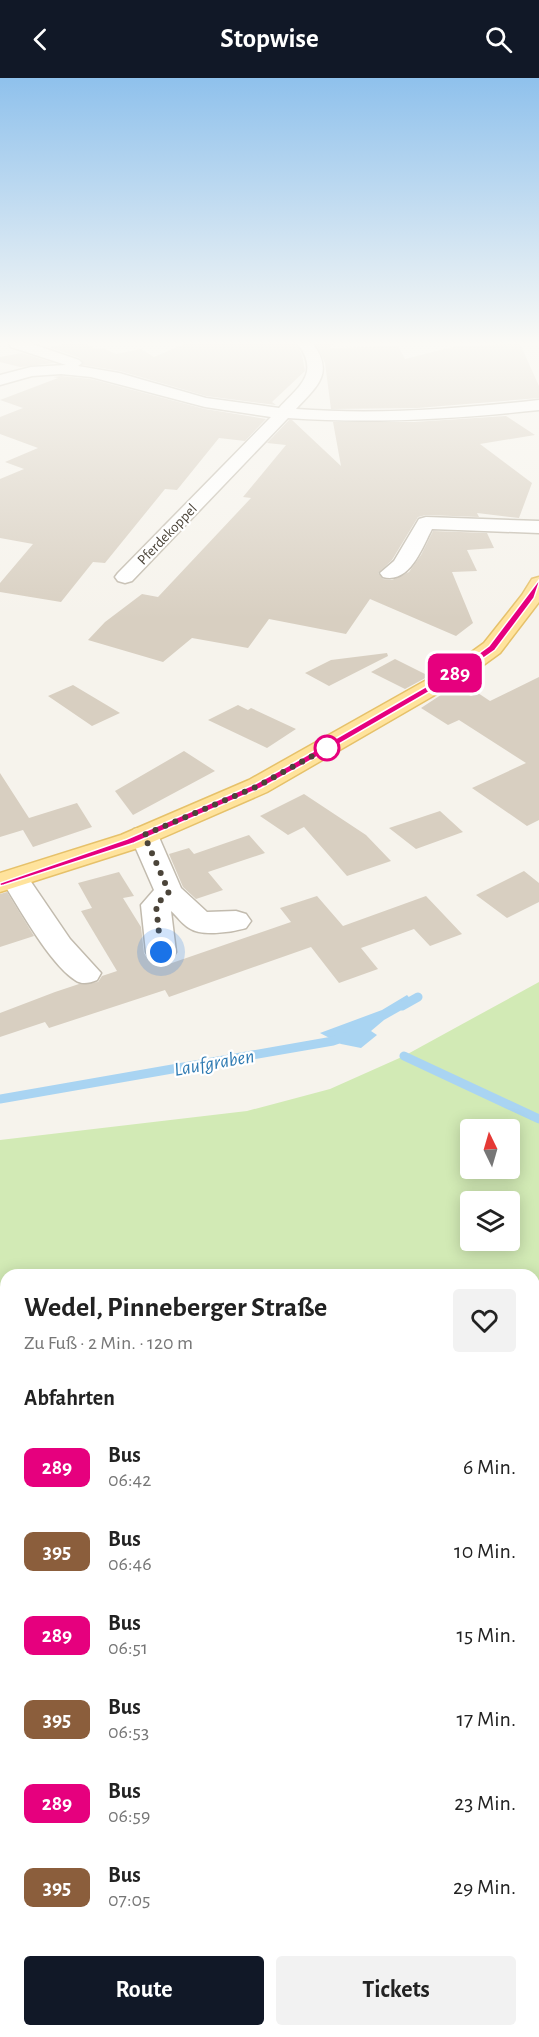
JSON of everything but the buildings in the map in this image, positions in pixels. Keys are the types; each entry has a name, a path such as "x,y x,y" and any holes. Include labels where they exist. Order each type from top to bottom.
{"main road":[{"path":"7,881 144,835 258,786 463,669 492,648 532,597 539,583"}],"street":[{"name":"Pferdekoppel","path":"125,577 153,538 178,517 233,456 257,435"},
{"path":"390,573 402,565 426,523 539,527"},
{"path":"144,835 169,892 200,922 236,921"},
{"path":"7,881 59,946 86,973"},
{"path":"161,952 156,905 169,892"}],"green space":[{"path":"539,982 539,1269 0,1269 0,1140 247,1111 330,1089 404,1056"}],"water":[{"path":"407,995 414,1003 384,1020 371,1031 377,1035 361,1048 341,1044 320,1033 382,1010"}],"waterway":[{"name":"Laufgraben","path":"402,1006 418,997"},
{"name":"Laufgraben","path":"0,1099 333,1041 345,1037"},
{"path":"404,1056 539,1119"}],"bus line":[{"name":"289","path":"0,883 131,841 258,786 298,764 463,669 492,648 532,597 539,583"}],"route":[{"path":"161,952 156,905 169,892 144,835 258,786 334,744 327,748"}]}
